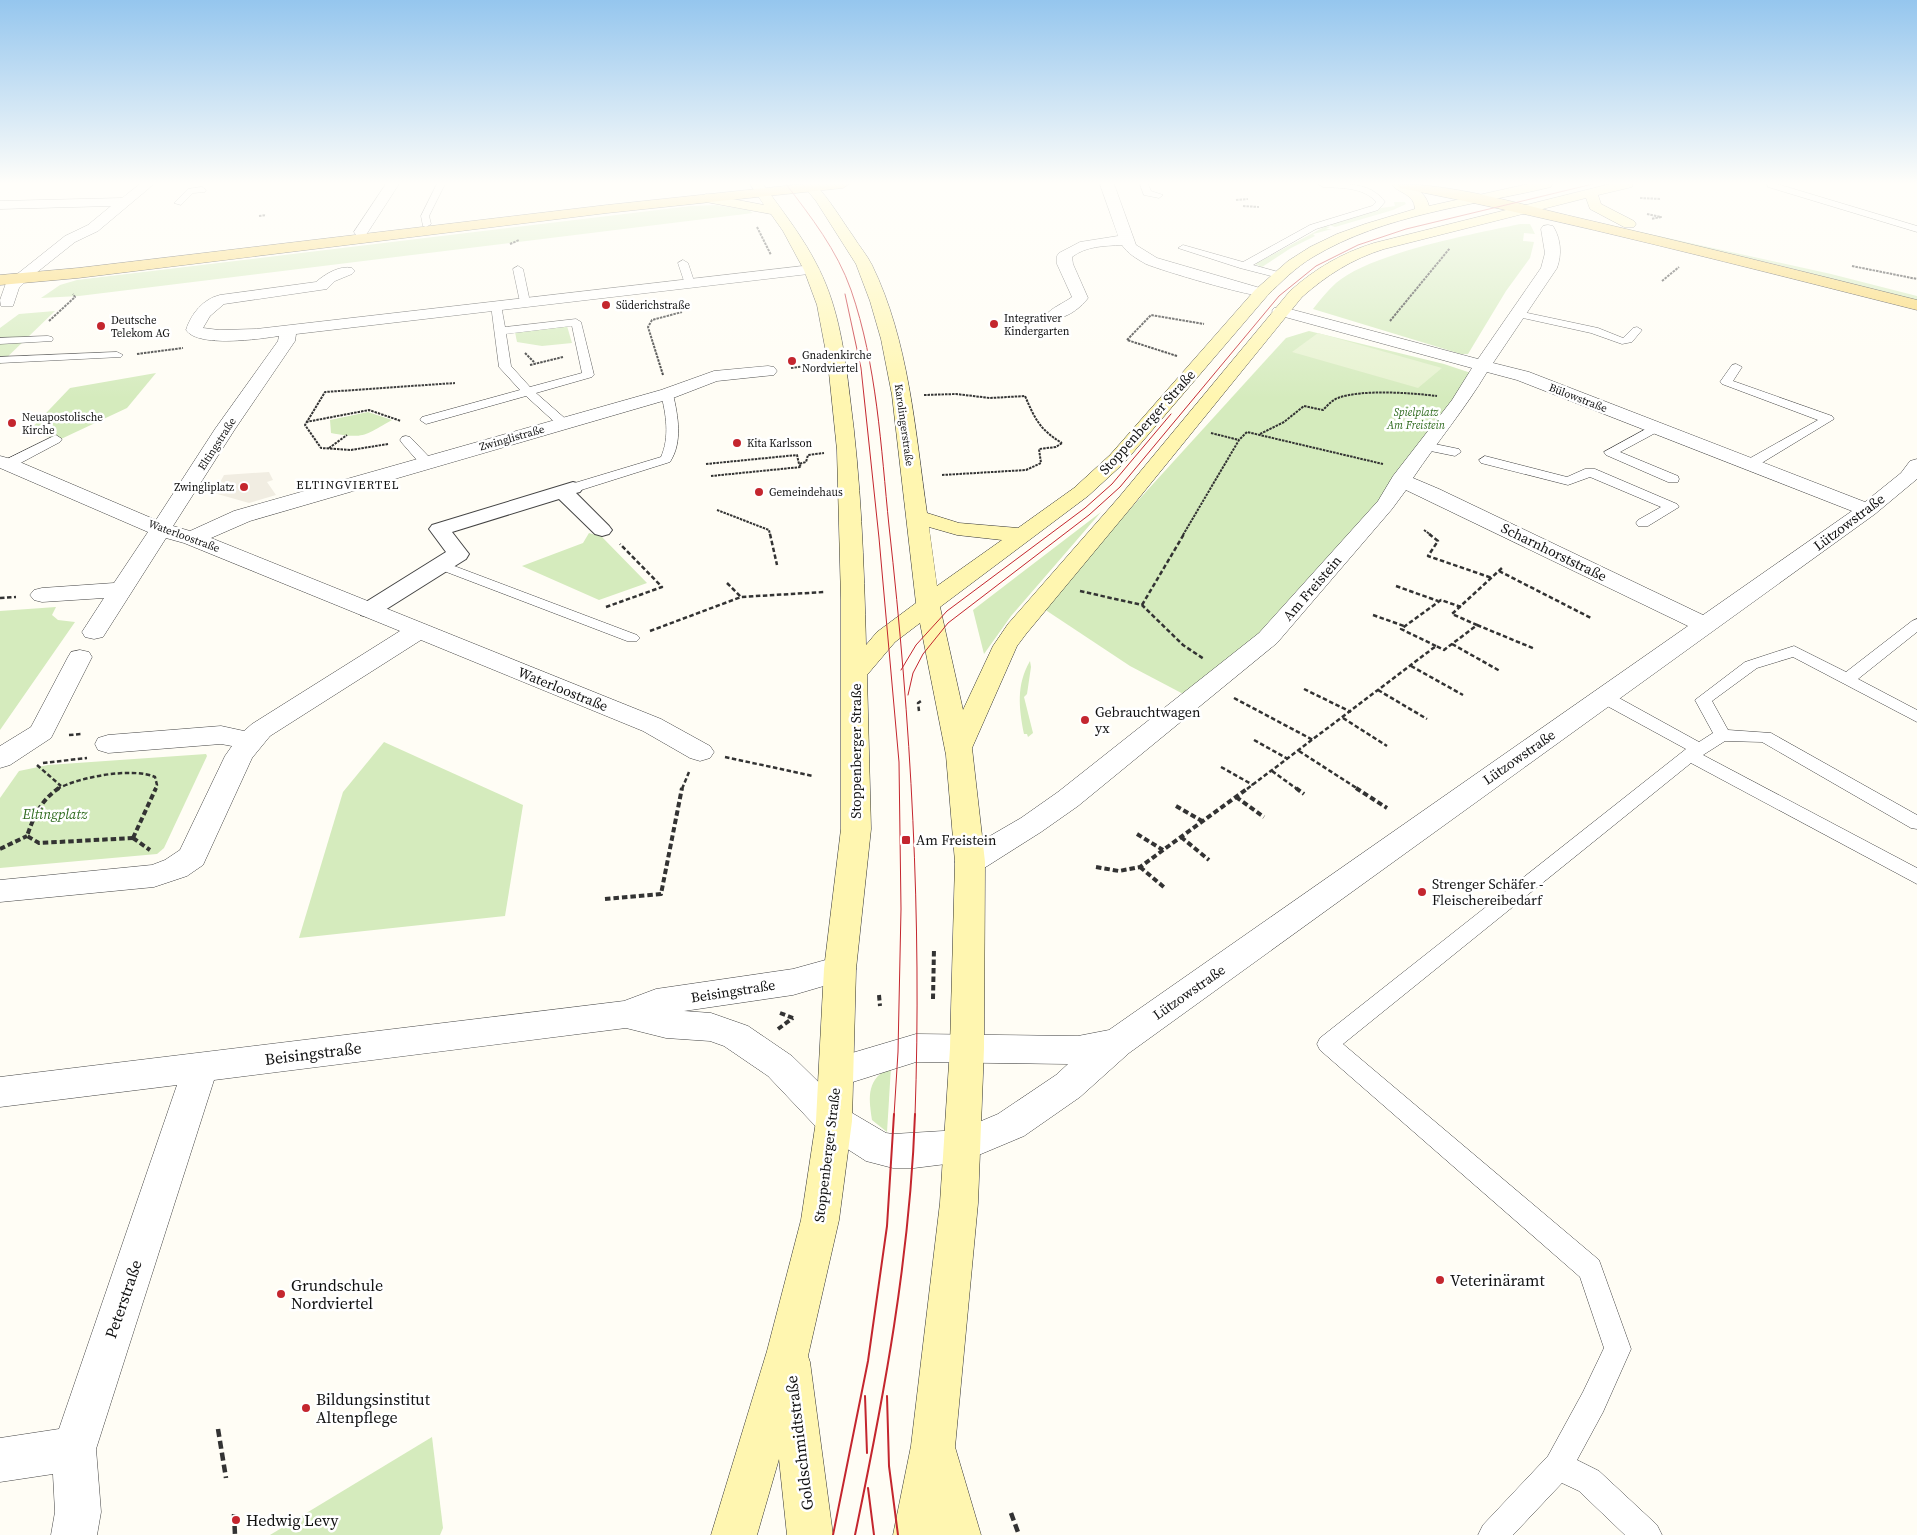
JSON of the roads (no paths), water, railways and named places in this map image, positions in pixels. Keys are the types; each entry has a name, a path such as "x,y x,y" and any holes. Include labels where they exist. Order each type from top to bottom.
{"main road":[{"path":"0,270 129,256"},
{"path":"0,280 50,276 206,256"},
{"path":"804,256 812,270 825,305 837,363 847,450 855,674"},
{"name":"Karolingerstraße","path":"859,256 878,301 889,338 900,395 928,604 959,748"},
{"name":"Stoppenberger Straße","path":"734,1535 788,1351 820,1220 834,1121 840,969 856,828 855,674 886,637 1081,492 1117,460 1262,293 1279,275 1306,256"},
{"path":"916,1535 933,1446 959,1203 967,1048 970,862 959,748 997,662 1017,629 1162,457 1280,311 1314,278 1354,256"},
{"path":"1724,256 1916,302"},
{"path":"1768,256 1823,268 1916,302"},
{"path":"916,516 957,528 1023,535"},
{"name":"Goldschmidtstraße","path":"788,1351 810,1535"},
{"path":"933,1446 958,1535"}],"street":[{"path":"4,306 12,286 49,256"},
{"path":"1054,315 1065,310 1080,298 1065,264 1064,256"},
{"path":"1143,256 1152,261 1262,293"},
{"name":"Am Freistein","path":"970,862 1030,826 1068,799 1268,638 1385,505 1425,446 1460,402 1553,259 1553,256"},
{"path":"4,306 28,292 66,262"},
{"path":"347,271 330,278 321,286 220,300 213,303 196,324 194,330 200,334 214,335 289,330 812,270"},
{"name":"Bülowstraße","path":"1280,311 1523,376 1868,510"},
{"name":"Eltingstraße","path":"94,632 225,429 286,341 289,330"},
{"name":"Zwinglistraße","path":"192,538 242,516 564,424 673,391 714,376 768,371"},
{"name":"Waterloostraße","path":"4,463 161,530 192,538 652,725 700,752"},
{"name":"Lützowstraße","path":"834,1121 879,1149 914,1152 962,1146 1011,1125 1068,1086 1117,1043 1868,510 1908,477 1917,465"},
{"name":"Scharnhorststraße","path":"1404,475 1432,493 1706,626"},
{"path":"369,610 458,554 439,529 568,490 602,530"},
{"path":"42,595 120,590"},
{"path":"0,891 154,876 176,868 192,856 239,756 261,730 418,631"},
{"path":"0,759 42,732 80,656"},
{"path":"108,744 221,735 250,741"},
{"name":"Beisingstraße","path":"0,1092 626,1014 656,1002 793,982 840,969"},
{"name":"Beisingstraße","path":"626,1014 666,1024 711,1027 736,1036 780,1066 834,1121"},
{"name":"Lützowstraße","path":"837,1072 916,1048 1078,1050 1117,1043"},
{"name":"Peterstraße","path":"74,1535 78,1512 74,1449 201,1067"},
{"path":"0,1460 74,1449"}],"lane":[{"path":"1209,256 1279,275"},
{"path":"1243,266 1262,256"},
{"path":"683,263 690,284"},
{"path":"518,269 525,302"},
{"path":"496,305 505,368 528,392 564,424"},
{"path":"1518,314 1594,330 1622,341 1628,340 1637,330"},
{"path":"426,420 588,375 576,322 500,331"},
{"path":"0,341 48,339"},
{"path":"0,360 117,355"},
{"path":"1736,367 1726,382 1828,419 1750,464"},
{"path":"568,490 666,459 670,452 673,391"},
{"path":"1655,428 1610,452 1673,479"},
{"path":"4,463 56,439"},
{"path":"406,440 426,463"},
{"path":"1425,446 1455,452"},
{"path":"1485,460 1568,481 1590,472 1672,507 1644,522"},
{"path":"441,564 632,638"},
{"path":"1848,679 1917,624"},
{"path":"1722,735 1703,700 1751,665 1794,651 1917,717"},
{"path":"1604,697 1695,752 1917,877"},
{"path":"1493,1535 1558,1466 1593,1402 1618,1349 1590,1269 1328,1044 1695,752 1722,735 1765,737 1917,823"},
{"path":"1558,1466 1589,1482 1647,1535"}],"tram line":[{"path":"835,256 851,290 860,318 877,407 903,667"},
{"path":"908,695 913,673 923,654 948,623 1089,515 1120,487 1279,296 1316,266 1337,256"},
{"path":"845,294 861,368 879,538 899,762 901,909 898,1052 894,1116"},
{"path":"903,667 916,645 947,611 1085,508 1112,484 1171,414"},
{"path":"903,667 909,747 916,894 917,1042 915,1116"},
{"path":"833,1535 868,1361 887,1226 894,1114"},
{"path":"855,1535 876,1431 894,1326 908,1221 915,1114"},
{"path":"865,1396 867,1453"},
{"path":"887,1396 889,1466 898,1535"},
{"path":"868,1488 874,1535"}],"place":[{"name":"Süderichstraße","path":"606,305"},
{"name":"Integrativer Kindergarten","path":"994,324"},
{"name":"Deutsche Telekom AG","path":"101,326"},
{"name":"Gnadenkirche Nordviertel","path":"792,361"},
{"name":"Neuapostolische Kirche","path":"12,423"},
{"name":"Kita Karlsson","path":"737,443"},
{"name":"Zwingliplatz","path":"244,487"},
{"name":"Gemeindehaus","path":"759,492"},
{"name":"Gebrauchtwagen yx","path":"1085,720"},
{"name":"Am Freistein","path":"906,840"},
{"name":"Strenger Schäfer - Fleischereibedarf","path":"1422,892"},
{"name":"Veterinäramt","path":"1440,1280"},
{"name":"Grundschule Nordviertel","path":"281,1294"},
{"name":"Bildungsinstitut Altenpflege","path":"306,1408"},
{"name":"Hedwig Levy","path":"236,1520"}],"district":[{"name":"ELTINGVIERTEL","path":"348,485"}],"park label":[{"name":"Spielplatz Am Freistein","path":"1416,418"},
{"name":"Eltingplatz","path":"55,814"}]}
